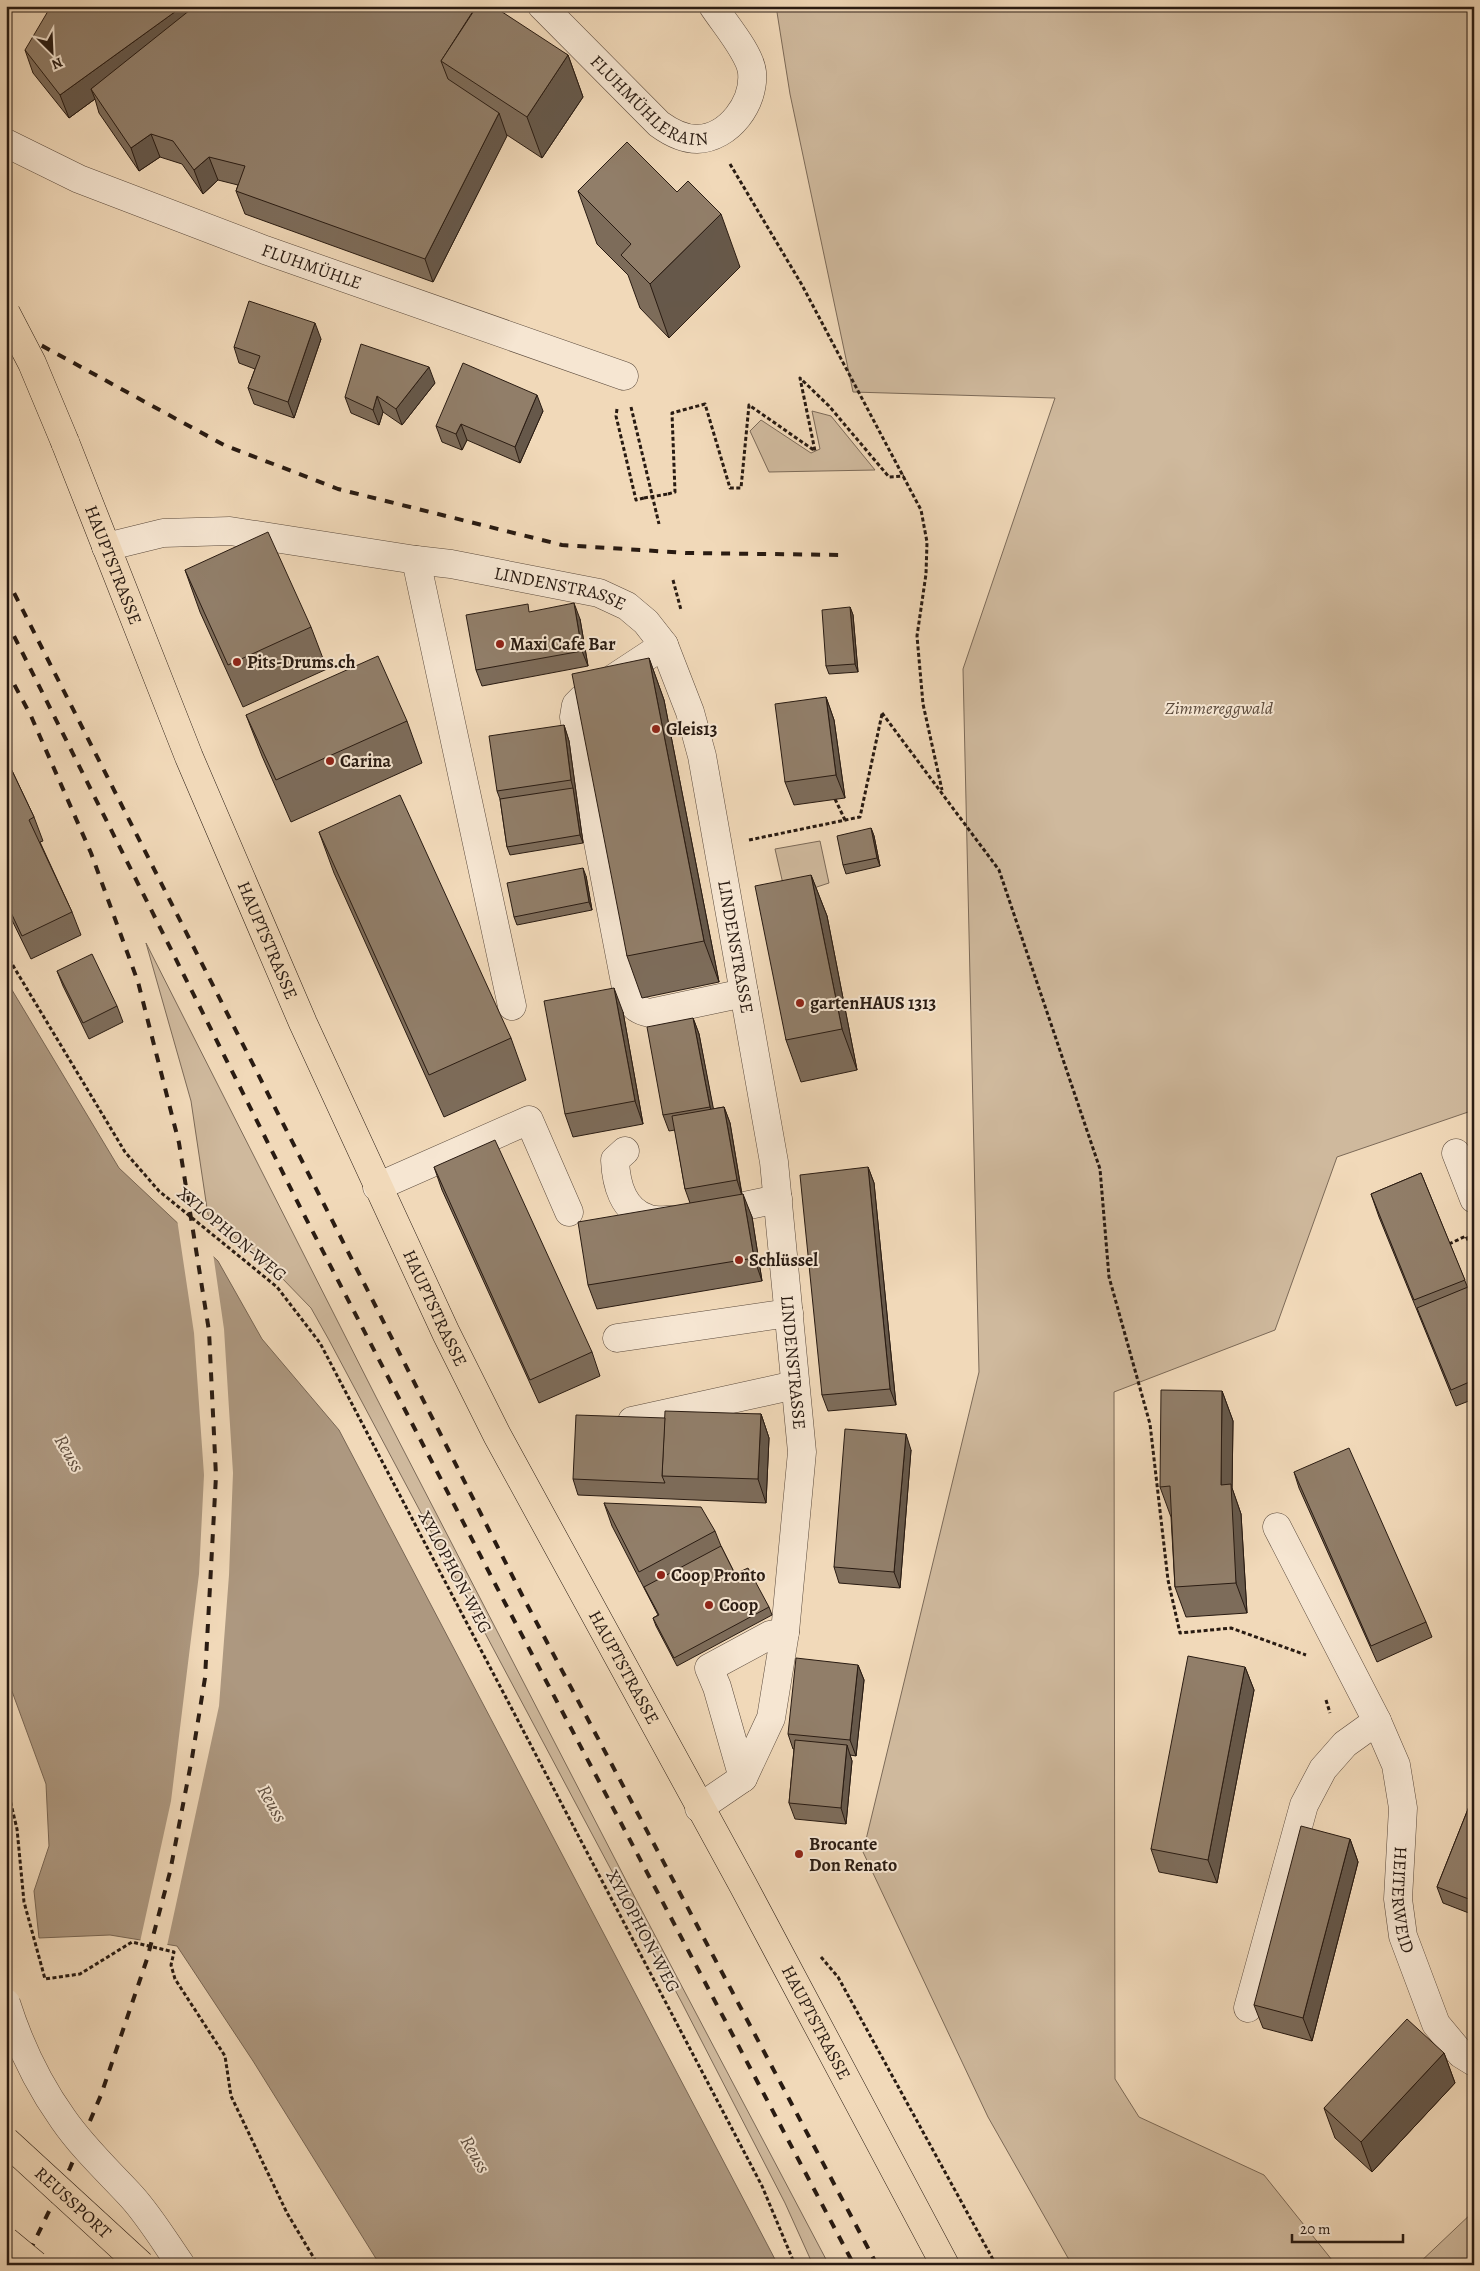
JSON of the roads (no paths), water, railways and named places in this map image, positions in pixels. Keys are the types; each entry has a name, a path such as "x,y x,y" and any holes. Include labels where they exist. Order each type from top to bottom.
{"main road":[{"name":"HAUPTSTRASSE","path":"6,313 48,400 189,757 377,1187 497,1434 699,1808 743,1885 945,2265"},
{"name":"REUSSPORT","path":"6,2140 141,2265"},
{"path":"6,2241 35,2265"}],"street":[{"name":"FLUHMÜHLERAIN","path":"542,6 659,124 682,137 698,139 730,126 748,103 752,72 748,59 713,6"},
{"name":"FLUHMÜHLE","path":"6,143 79,179 265,250 624,376"},
{"name":"LINDENSTRASSE","path":"106,547 163,533 230,530 452,564 599,593 627,606 646,622 664,646 690,712 702,756 774,1162 802,1452 785,1632 771,1718 743,1778"},
{"path":"416,560 512,1006"},
{"path":"664,646 582,698 576,705 574,717 628,998 641,1012 650,1013 744,993"},
{"path":"377,1187 530,1120 569,1212"},
{"path":"625,1151 615,1160 616,1180 628,1207 648,1218 675,1220 778,1199"},
{"path":"1456,1153 1474,1199"},
{"path":"617,1338 789,1313"},
{"path":"632,1421 795,1385"},
{"name":"HEITERWEID","path":"1277,1527 1378,1721 1396,1765 1403,1808 1398,1899 1403,1936 1436,2024 1461,2054 1474,2062"},
{"path":"699,1808 743,1778 717,1687 709,1668 770,1635 785,1632"},
{"path":"1248,2008 1304,1805 1323,1769 1346,1744 1378,1721"},
{"path":"6,2003 23,2049 40,2083 62,2119 86,2150 133,2198 181,2265"}],"water":[{"name":"Reuss","path":"6,980 119,1168 218,1261 262,1339 339,1430 778,2265 380,2265 253,2061 177,1946 110,1935 39,1938 34,1891 49,1846 46,1784 6,1675"}],"railway":[{"path":"26,337 224,445 338,489 562,545 687,553 846,555"},
{"path":"6,577 522,1595 877,2265"},
{"path":"6,620 301,1209 505,1603 854,2265"},
{"path":"6,669 31,716 91,853 138,982 179,1143 209,1331 216,1476 205,1678 170,1872 147,1959 101,2095 70,2168 23,2265"}],"place":[{"name":"Maxi Cafe Bar","path":"500,644"},
{"name":"Pits-Drums.ch","path":"237,662"},
{"name":"Gleis13","path":"656,729"},
{"name":"Carina","path":"330,761"},
{"name":"gartenHAUS 1313","path":"800,1003"},
{"name":"Schlüssel","path":"739,1260"},
{"name":"Coop Pronto","path":"661,1575"},
{"name":"Coop","path":"709,1605"},
{"name":"Brocante Don Renato","path":"799,1854"}],"park label":[{"name":"Zimmereggwald","path":"1219,708"}]}
